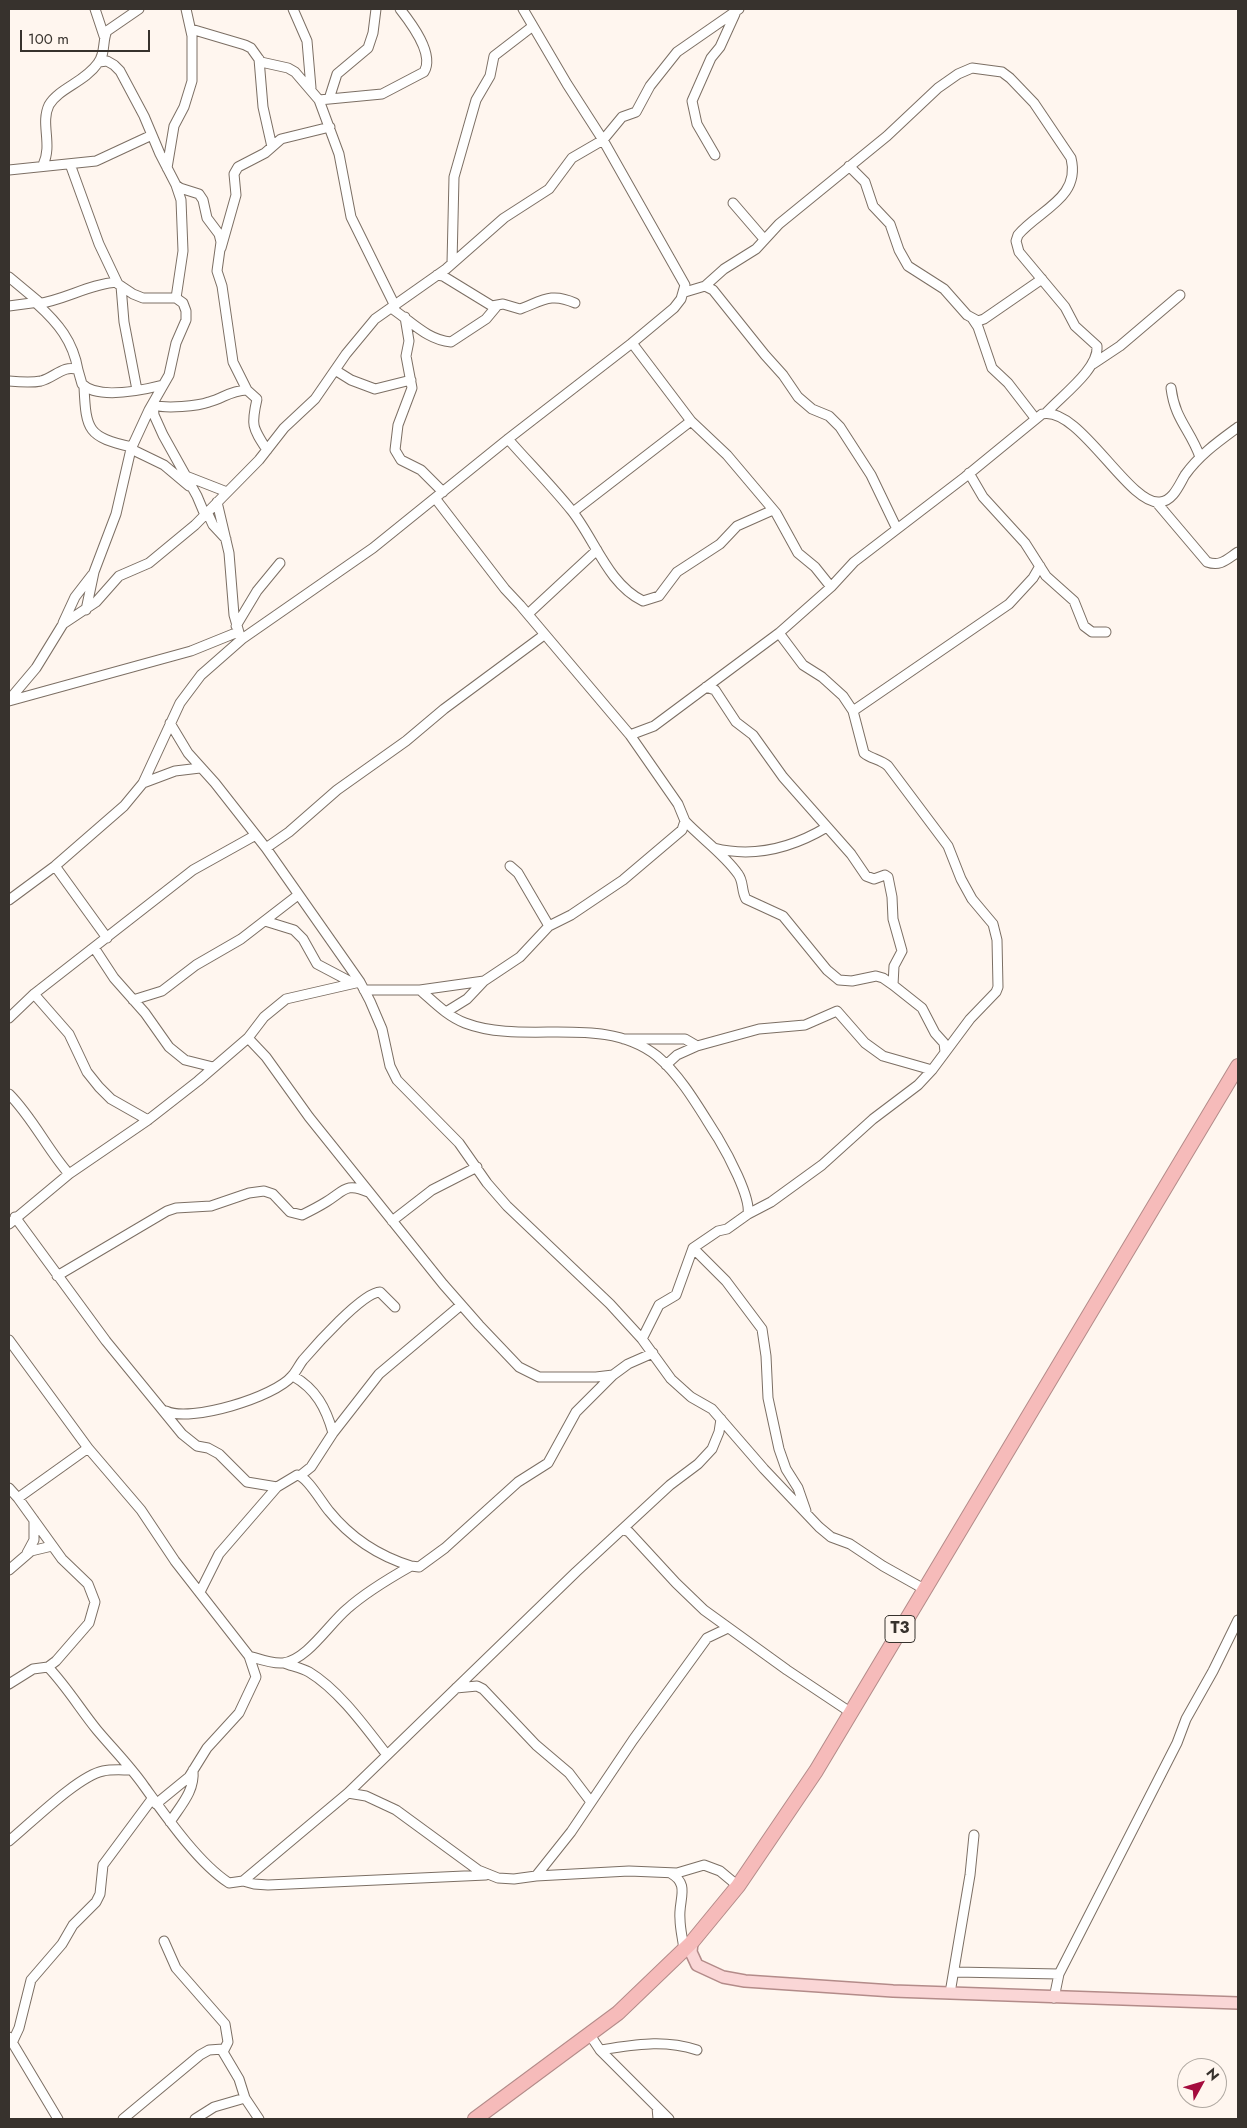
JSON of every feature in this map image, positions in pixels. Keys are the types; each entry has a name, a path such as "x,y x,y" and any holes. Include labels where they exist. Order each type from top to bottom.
{"highway":[{"name":"T3","path":"475,2119 618,2013 688,1946 738,1886 816,1771 1238,1066"}],"main road":[{"path":"688,1946 697,1965 735,1980 1054,1998 1238,2002"}],"street":[{"path":"43,165 48,150 45,117 50,104 55,97 87,76 99,62 105,47 104,36 95,9"},
{"path":"104,36 107,31 139,9"},
{"path":"167,168 174,126 184,107 192,81 191,29 186,9"},
{"path":"293,9 307,42 311,88"},
{"path":"324,99 338,74 368,48 374,33 376,9"},
{"path":"324,99 382,94 424,72 427,62 421,40 400,9"},
{"path":"9,701 191,651 239,632 373,548 674,308 685,292 686,285 603,140 567,84 523,9"},
{"path":"63,624 86,610 105,594 118,576 149,563 206,514 267,450 284,428 315,399 361,335 375,320 437,275 504,218 549,189 572,158 603,140 622,117 636,112 650,86 677,52 738,10"},
{"path":"714,155 697,124 692,101 711,58 720,47 738,10"},
{"path":"452,263 455,171 476,100 490,76 494,56 533,26"},
{"path":"191,29 239,42 251,48 259,59 263,107 272,147"},
{"path":"259,59 288,68 324,99 342,168 348,208 355,228 393,307 418,329 432,337 451,342 489,317 496,306"},
{"path":"99,62 107,62 114,65 120,71 144,116 181,200 184,252 176,298"},
{"path":"685,292 705,286 724,269 747,256 849,166 887,136 938,88 958,74 972,68 1002,72 1034,103 1071,158 1074,168 1071,186 1018,235 1016,242 1019,252 1065,307 1075,326 1097,346 1093,364"},
{"path":"220,250 225,240 236,195 236,171 241,164 262,156 287,137 330,127"},
{"path":"9,170 96,161 152,135"},
{"path":"70,164 100,244 119,284 124,322 138,390"},
{"path":"849,166 861,176 873,206 890,224 899,250 908,266 944,289 971,318 978,327 992,368 1008,383 1035,418"},
{"path":"176,185 180,188 197,192 202,197 207,218 219,234 220,250 217,270 224,297 231,356 246,390 257,398 252,419 255,430 267,450"},
{"path":"733,203 764,239"},
{"path":"437,275 443,276 484,302 496,306 503,304 520,309 539,301 557,297 575,303"},
{"path":"9,278 38,303 64,332 71,344 84,387 86,418 95,434 107,441 131,448 164,465 194,491"},
{"path":"971,318 978,321 984,319 1042,279"},
{"path":"9,306 67,297 96,285 119,284 143,298 176,298 183,303 186,320 176,343 169,375 131,448 115,519 94,572 86,610"},
{"path":"705,286 714,290 731,309 764,355 783,375 798,397 812,409 829,416 840,427 871,475 897,529"},
{"path":"630,735 654,726 779,633 831,587 854,562 969,473 1035,418 1046,413 1093,364 1120,346 1180,295"},
{"path":"404,317 409,341 406,356 412,391 398,425 395,450 401,460 421,470 505,590 528,614 630,735 678,804 685,822 714,848 740,877 746,899 782,916 832,976 845,981 876,976 883,978 893,985 922,1008 944,1042 945,1052"},
{"path":"632,343 691,421 727,455 773,510 798,553 815,567 831,587"},
{"path":"9,381 42,380 66,369 78,370"},
{"path":"335,370 351,380 375,389 411,380"},
{"path":"84,387 94,392 138,390 163,385"},
{"path":"1170,388 1176,412 1194,440 1200,457"},
{"path":"153,404 164,407 205,403 230,392 246,390"},
{"path":"153,404 154,415 160,428 206,514 226,539"},
{"path":"1046,413 1055,415 1078,430 1096,447 1112,468 1143,497 1157,503 1207,562 1215,565 1238,552"},
{"path":"572,512 691,421"},
{"path":"1157,503 1164,501 1173,494 1200,457 1238,426"},
{"path":"508,439 572,512 597,550 625,587 639,598 648,601 664,590 682,568 720,544 737,526 773,510"},
{"path":"969,473 983,497 1018,534 1054,583 1074,601 1084,626 1092,632 1106,632"},
{"path":"186,476 227,492"},
{"path":"217,502 226,539 239,632"},
{"path":"528,614 597,550"},
{"path":"9,900 55,866 124,806 143,783 180,704 201,675 239,632 257,591 280,563"},
{"path":"853,711 1009,604 1033,578 1040,566"},
{"path":"9,701 13,690 36,668 63,624 75,597 94,572"},
{"path":"642,1339 659,1306 676,1295 693,1248 718,1231 727,1229 748,1214 771,1202 822,1165 873,1118 912,1090 932,1070 961,1029 996,992 998,987 997,940 992,924 972,899 961,879 948,846 888,766 882,760 864,753 853,711 835,688 804,665 779,633"},
{"path":"266,848 289,832 337,790 406,741 444,709 544,635"},
{"path":"706,687 715,690 736,722 753,735 772,764 851,854 866,876 874,879 888,877 892,897 893,919 902,952 894,966 893,985"},
{"path":"170,723 200,768 215,783 254,836 266,848 359,985 382,1029 390,1066 397,1080 441,1123 507,1206 610,1304 642,1339 671,1379 682,1390 700,1401 721,1419 764,1469 806,1513 832,1537 850,1544 883,1566 924,1589"},
{"path":"143,783 175,771 200,768"},
{"path":"446,1012 467,999 484,982 520,957 549,926 571,915 623,880 682,830 685,822"},
{"path":"714,848 744,853 771,849 797,843 827,827"},
{"path":"9,1018 34,994 193,870 254,836"},
{"path":"55,866 106,938"},
{"path":"510,866 518,874 549,926"},
{"path":"133,1000 162,991 201,961 241,939 298,895"},
{"path":"265,921 294,930 303,939 317,964 359,985"},
{"path":"95,948 114,978 178,1055 190,1062 213,1066"},
{"path":"277,1487 247,1482 219,1454 189,1441 106,1341 11,1219 69,1174 148,1120 248,1038 264,1017 286,999 359,985 420,990 484,982"},
{"path":"420,990 446,1012 468,1024 498,1030 595,1034 623,1039 685,1039 697,1046"},
{"path":"34,994 59,1020 69,1034 87,1072 99,1087 111,1099 148,1120"},
{"path":"666,1065 677,1055 697,1046 759,1029 805,1025 837,1011 850,1023 865,1044 883,1056 932,1070"},
{"path":"248,1038 266,1056 308,1117 461,1305 494,1342 526,1372 546,1378 613,1374"},
{"path":"623,1039 650,1052 666,1065 693,1100 725,1150 748,1201 748,1214"},
{"path":"9,1095 18,1104 52,1155 69,1174"},
{"path":"392,1221 432,1190 476,1167"},
{"path":"57,1276 167,1211 211,1206 249,1193 264,1191 273,1194 290,1212 302,1215 322,1204 344,1188 358,1188 369,1192"},
{"path":"693,1248 726,1281 762,1329 766,1356 768,1398 779,1449 786,1469 798,1488 806,1513"},
{"path":"163,1409 178,1416 205,1413 260,1395 293,1376 309,1353 363,1300 375,1292 380,1292 395,1307"},
{"path":"200,1592 219,1554 277,1487 292,1476 302,1475 311,1467 333,1432 379,1374 461,1305"},
{"path":"9,1340 88,1448 141,1510 175,1561 249,1656 255,1668 254,1685 232,1724 207,1748 189,1777 154,1801 102,1865 100,1894 96,1902 84,1917 73,1924 62,1944 31,1980 19,2028 10,2040 58,2119"},
{"path":"302,1475 348,1532 384,1556 419,1567 438,1554 518,1482 548,1463 576,1412 613,1374 623,1367 653,1353"},
{"path":"293,1376 318,1397 326,1411 333,1432"},
{"path":"244,1881 348,1793 670,1484 704,1457 715,1442 721,1419"},
{"path":"18,1498 88,1448"},
{"path":"9,1488 52,1546 88,1584 95,1602 93,1616 83,1632 48,1667 33,1669 9,1684"},
{"path":"25,1555 34,1540 34,1520"},
{"path":"623,1529 629,1532 697,1603 728,1628 850,1712"},
{"path":"9,1570 25,1555 38,1548 52,1546"},
{"path":"284,1663 303,1653 359,1599 411,1566"},
{"path":"1054,1998 1059,1974 1177,1743 1186,1719 1213,1671 1238,1620"},
{"path":"536,1876 591,1802 706,1638 728,1628"},
{"path":"249,1656 274,1663 284,1663 308,1671 320,1680 368,1731 387,1755"},
{"path":"48,1667 72,1693 97,1729 170,1822 222,1879 229,1883 244,1881 268,1885 489,1875 514,1880 536,1876 629,1871 670,1873 704,1866 711,1867 738,1886"},
{"path":"456,1688 478,1686 483,1689 536,1745 569,1773 591,1802"},
{"path":"9,1841 70,1791 93,1775 102,1771 131,1770"},
{"path":"170,1822 190,1793 194,1781 193,1770"},
{"path":"348,1793 366,1796 396,1810 489,1875"},
{"path":"950,1993 970,1875 974,1835"},
{"path":"670,1873 676,1877 684,1889 680,1914 688,1946"},
{"path":"164,1941 176,1968 225,2024 229,2037 222,2052 243,2087 245,2098 259,2119"},
{"path":"955,1972 1059,1974"},
{"path":"590,2035 600,2050 669,2119"},
{"path":"600,2050 663,2042 676,2043 697,2050"},
{"path":"123,2119 200,2055 209,2050 223,2049"},
{"path":"196,2119 214,2107 245,2098"},
{"path":"657,2107 658,2119"}]}
